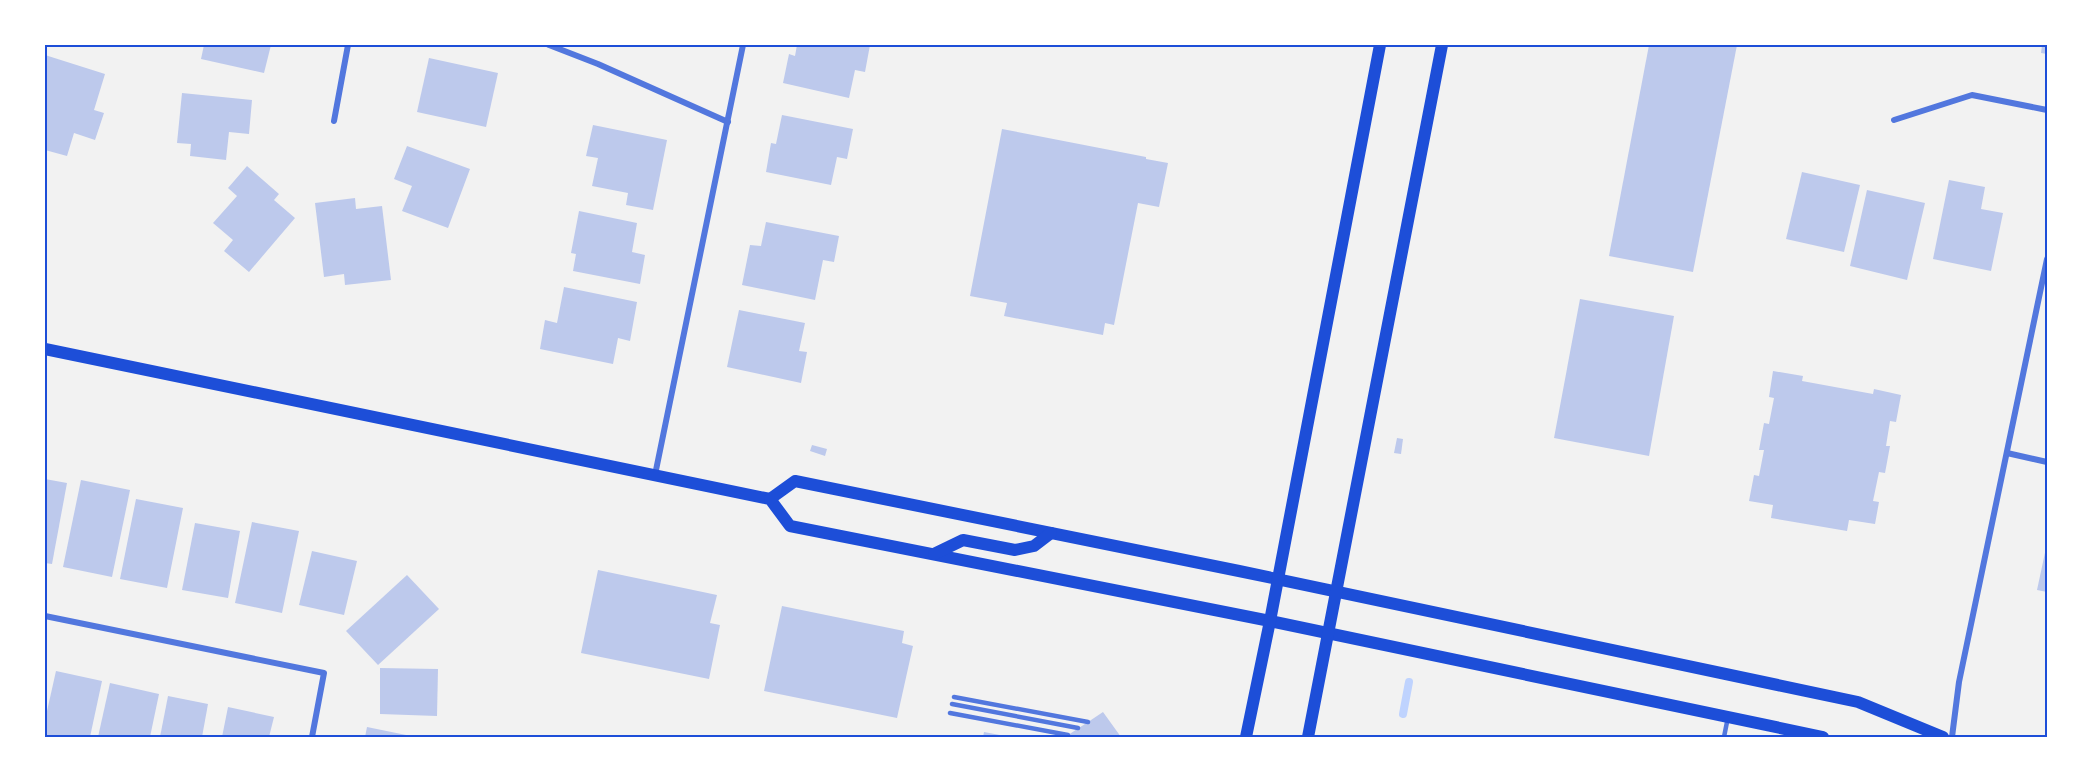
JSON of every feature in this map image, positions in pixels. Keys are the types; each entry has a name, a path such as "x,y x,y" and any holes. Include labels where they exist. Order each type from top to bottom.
{"main road":[{"path":"1246,737 1380,45"},
{"path":"1308,737 1442,45"},
{"path":"45,349 770,499 790,526 1270,621 1823,737"},
{"path":"770,499 795,481 1278,579 1858,702 1943,737"},
{"path":"934,554 963,540 1015,550 1035,546 1051,533"}],"street":[{"path":"334,121 348,45"},
{"path":"549,45 598,64 728,122"},
{"path":"654,475 743,45"},
{"path":"1894,120 1972,95 2047,110"},
{"path":"1952,737 1959,682 2047,259"},
{"path":"2007,453 2047,462"},
{"path":"45,616 324,673 312,737"}],"lane":[{"path":"954,697 1088,722"},
{"path":"952,704 1078,729"},
{"path":"950,713 1068,735"},
{"path":"1724,737 1728,717"}],"building":[{"path":"204,45 271,45 264,73 201,59"},
{"path":"797,45 870,45 865,72 855,70 849,98 783,83 789,54 795,56"},
{"path":"1649,45 1737,45 1693,272 1609,256"},
{"path":"2042,45 2047,45 2047,54 2041,53"},
{"path":"45,55 105,74 94,110 104,113 95,140 74,133 67,156 45,150"},
{"path":"429,58 498,73 486,127 417,112"},
{"path":"182,93 252,100 249,134 229,132 226,160 190,156 191,144 177,143"},
{"path":"782,115 853,129 847,159 837,157 831,185 766,172 771,143 776,144"},
{"path":"593,125 667,140 653,210 626,205 628,193 592,186 598,158 586,156"},
{"path":"1002,129 1168,163 1159,207 1138,203 1114,325 1105,323 1103,335 1004,316 1007,303 970,296"},
{"path":"407,146 470,169 448,228 402,211 412,186 394,179"},
{"path":"247,166 279,194 274,200 295,218 249,272 224,251 233,240 213,223 237,196 228,188"},
{"path":"1802,172 1860,185 1844,252 1786,239"},
{"path":"1949,180 1985,187 1981,209 2003,213 1991,271 1933,259"},
{"path":"1867,190 1925,203 1907,280 1850,266"},
{"path":"355,198 356,209 382,206 391,280 345,285 344,274 324,277 315,203"},
{"path":"579,211 637,223 632,252 645,255 640,284 573,271 576,254 571,253"},
{"path":"766,222 839,236 834,262 823,260 815,300 742,285 750,245 761,246"},
{"path":"564,287 637,302 630,341 618,338 613,364 540,349 545,320 557,323"},
{"path":"1580,299 1674,316 1649,456 1554,438"},
{"path":"739,310 805,323 799,351 807,352 801,383 727,367"},
{"path":"1773,371 1803,376 1802,381 1873,394 1874,389 1901,395 1896,422 1890,421 1886,446 1890,446 1885,473 1879,472 1873,501 1879,502 1875,524 1849,520 1847,531 1771,518 1773,505 1749,501 1754,475 1759,476 1764,450 1759,450 1764,423 1769,424 1774,398 1769,397"},
{"path":"1397,438 1403,439 1401,454 1394,453"},
{"path":"812,445 827,449 825,456 810,451"},
{"path":"45,479 67,483 52,564 45,563"},
{"path":"81,480 130,490 112,577 63,567"},
{"path":"136,499 183,508 167,588 120,579"},
{"path":"252,522 299,531 282,613 235,603"},
{"path":"195,523 240,531 228,598 182,590"},
{"path":"2047,548 2047,592 2037,590"},
{"path":"312,551 357,561 344,615 299,605"},
{"path":"598,570 717,595 710,623 720,625 709,679 581,653"},
{"path":"407,575 439,609 378,665 346,631"},
{"path":"782,606 904,631 902,643 913,646 897,718 764,691"},
{"path":"380,668 438,669 437,716 380,714"},
{"path":"56,671 102,681 90,737 45,737 45,720"},
{"path":"110,683 159,694 150,737 98,737"},
{"path":"168,696 208,704 202,737 160,737"},
{"path":"228,707 274,717 269,737 222,737"},
{"path":"1103,712 1121,737 1065,737 1088,722"},
{"path":"367,727 411,736 411,737 365,737"},
{"path":"984,732 1005,736 983,737"}],"waterway":[{"path":"1403,714 1409,682"}]}
